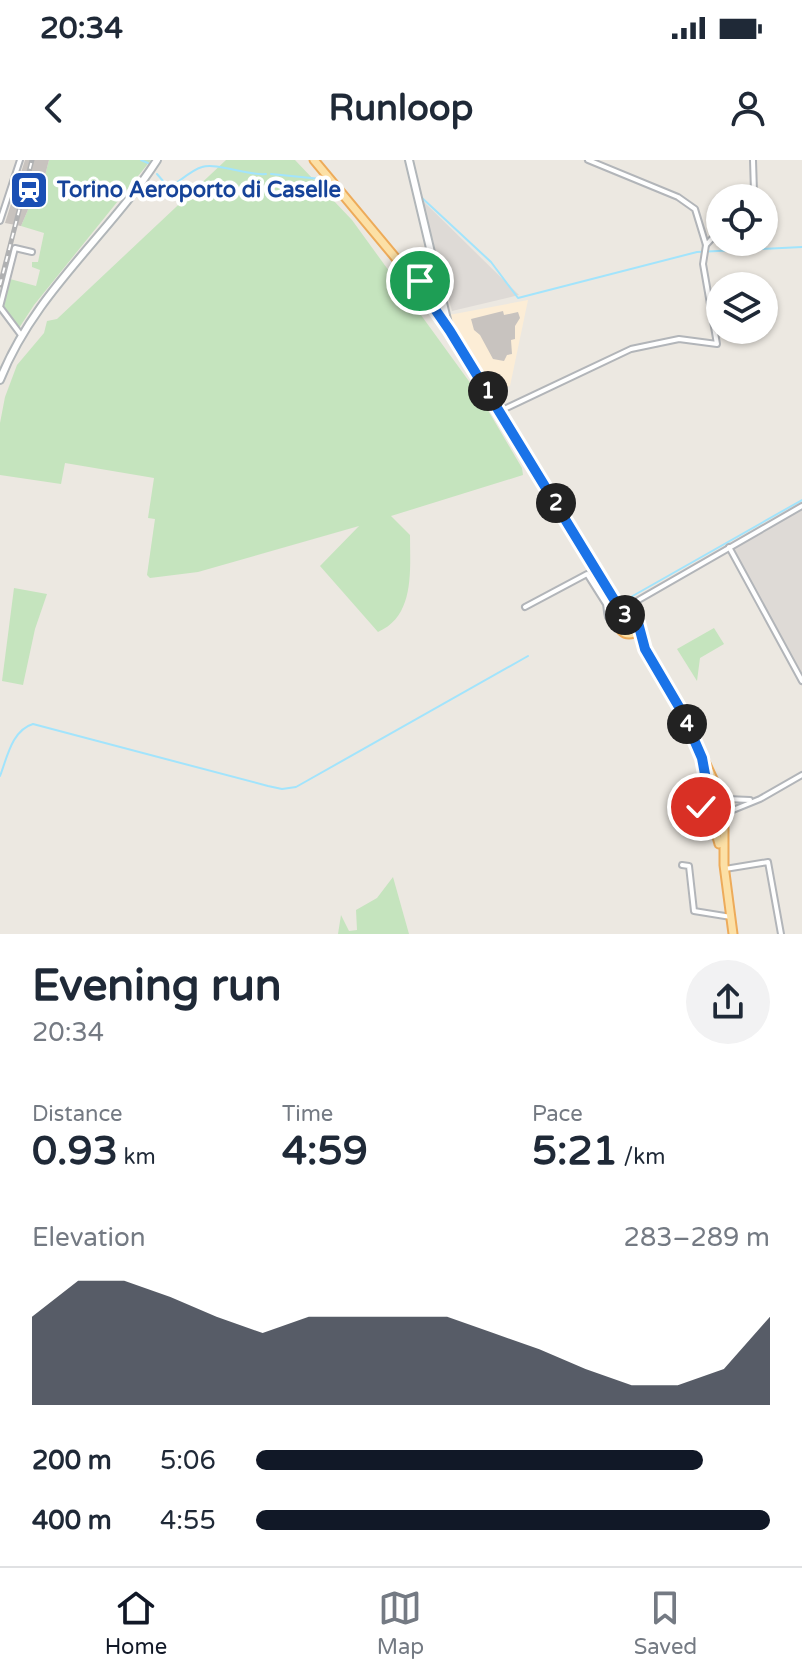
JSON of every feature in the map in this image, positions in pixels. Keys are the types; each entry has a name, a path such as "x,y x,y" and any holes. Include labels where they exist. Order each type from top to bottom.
{"main road":[{"path":"314,160 419,286 450,331 618,606 628,634 645,649"},
{"path":"623,618 638,623"},
{"path":"628,634 638,623"},
{"path":"638,623 645,649 682,712 719,792 727,799 724,867"},
{"path":"702,758 706,796 702,811 712,819 724,867 733,934"},
{"path":"706,796 719,792"},
{"path":"712,819 726,815"}],"street":[{"path":"0,221 20,160"},
{"path":"0,380 21,335 37,310 157,160"},
{"path":"409,160 450,331"},
{"path":"500,411 631,349 679,339 717,344 704,255 706,245 699,216 688,202 588,160"},
{"path":"753,160 754,184"},
{"path":"21,335 0,307 15,248 32,252"},
{"path":"419,286 432,262 430,248"},
{"path":"398,261 410,271 426,272"},
{"path":"419,286 432,285 437,274"},
{"path":"525,607 587,574 606,604 606,614 623,618 635,602 802,506"},
{"path":"729,547 802,681"},
{"path":"635,602 633,611 638,623"},
{"path":"726,815 802,775"},
{"path":"727,799 738,802 760,799"},
{"path":"724,867 768,862 781,934"},
{"path":"682,865 689,866 694,911 731,917"}],"shaded area":[{"path":"421,199 519,295 452,311"},
{"path":"528,300 510,386 495,390 449,315"},
{"path":"802,508 802,674 727,550"}],"green space":[{"path":"49,160 151,160 34,305 19,328 3,307 10,279 36,286 40,270 32,267 32,262 38,262 44,233 21,226 30,205 37,207"},
{"path":"226,160 295,160 352,220 479,395 522,468 523,475 391,516 410,535 410,577 399,615 378,632 320,566 359,526 198,572 150,578 147,575 155,519 148,518 154,478 65,463 61,484 0,475 0,423 5,397 17,365 44,333 47,321 57,319"},
{"path":"14,588 47,594 35,629 23,685 2,681"},
{"path":"714,628 724,644 700,658 697,681 677,649"},
{"path":"393,877 409,934 338,934 341,915 349,931 357,930 356,910 377,898"}],"building":[{"path":"25,160 49,160 37,207 30,205 21,226 5,223"},
{"path":"503,311 504,315 518,312 520,318 515,326 515,339 511,340 512,354 507,355 504,361 493,359 474,330 471,319"}],"waterway":[{"path":"141,160 148,163"},
{"path":"157,174 169,188 194,171 208,166 266,174"},
{"path":"271,174 321,179"},
{"path":"421,197 491,262 518,298 697,252 802,247"},
{"path":"622,602 802,500"},
{"path":"0,776 15,738 33,724 268,786 282,789 296,787 528,656"}],"railway":[{"path":"0,285 32,160"}],"place":[{"name":"Torino Aeroporto di Caselle","path":"29,190"}],"route":[{"path":"420,281 419,286 450,331 618,606 639,622 645,649 682,712 702,758 707,785 701,807"}]}
